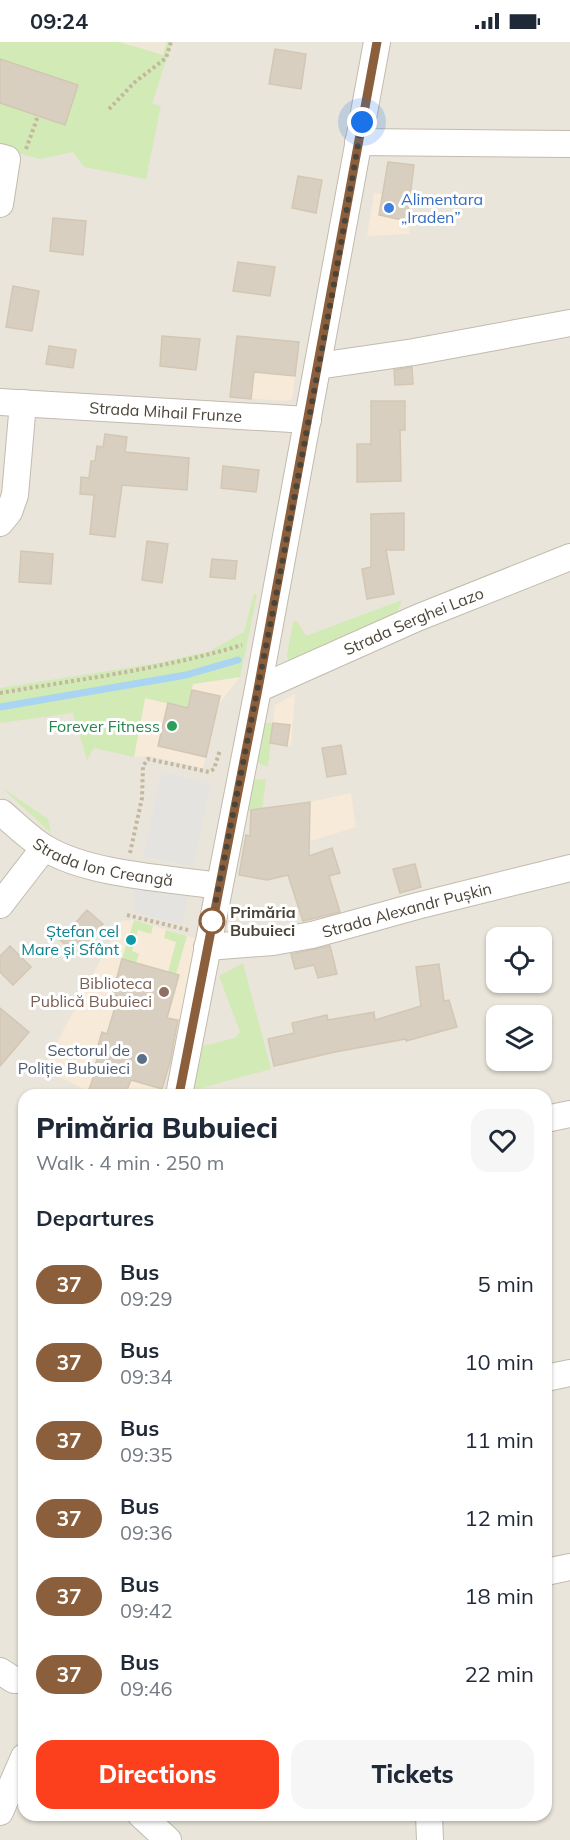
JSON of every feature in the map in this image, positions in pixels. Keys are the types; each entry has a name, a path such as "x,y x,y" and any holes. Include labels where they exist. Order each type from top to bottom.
{"street":[{"path":"179,1089 202,940 219,886 258,689 377,42"},
{"path":"358,142 570,144"},
{"path":"0,204 7,159 12,154"},
{"path":"318,366 414,352 570,323"},
{"name":"Strada Mihail Frunze","path":"0,523 9,512 15,495 11,402 309,420"},
{"name":"Strada Serghei Lazo","path":"258,689 417,618 570,557"},
{"name":"Strada Ion Creangă","path":"1,812 44,848 71,861 95,868 219,886"},
{"path":"0,905 44,848"},
{"name":"Strada Alexandr Pușkin","path":"202,940 265,943 312,935 570,868"},
{"path":"552,1118 570,1114"},
{"path":"552,1376 570,1372"},
{"path":"552,1571 570,1568"},
{"path":"0,1671 18,1680"},
{"path":"0,1812 18,1771"},
{"path":"147,1821 168,1840"},
{"path":"429,1821 430,1840"}],"path":[{"path":"109,109 135,82 166,58 171,42"},
{"path":"12,154 38,116"},
{"path":"0,693 146,669 208,656 252,642"},
{"path":"125,872 142,798 143,766 148,759 209,772 214,769 221,749"},
{"path":"127,915 202,940"}],"shaded area":[{"path":"0,42 570,42 570,1840 0,1840"},
{"path":"119,42 167,42 163,55"},
{"path":"374,193 413,199 409,234 367,236"},
{"path":"237,336 299,342 292,399 286,401 230,397"},
{"path":"240,677 215,709 216,714 203,768 148,756 134,757 145,698 187,707 193,684"},
{"path":"295,694 291,746 270,743 275,705"},
{"path":"162,772 211,783 193,867 143,856"},
{"path":"351,793 356,827 301,844 251,810 310,802"},
{"path":"131,883 189,892 182,924 136,913"},
{"path":"134,920 198,939 164,1089 84,1089 43,1069 121,921"}],"green space":[{"path":"0,42 119,42 163,55 167,42 172,42 152,104 161,105 146,179 84,167 73,152 40,159 0,148"},
{"path":"254,593 257,595 240,677 193,684 187,708 145,698 134,757 94,748 87,760 73,713 0,723 0,688 158,663 210,651 244,632"},
{"path":"402,600 397,613 289,663 287,654 293,622 297,621 306,636"},
{"path":"265,723 273,723 268,767 256,762"},
{"path":"266,779 262,809 244,812 252,780"},
{"path":"1,787 48,819 51,833"},
{"path":"134,920 153,926 151,934 138,930 132,951 139,954 136,963 122,959"},
{"path":"166,930 187,936 176,974 168,972 176,942 164,938"},
{"path":"243,963 271,1069 194,1089 203,1046 235,1038 240,1032 219,976"}],"building":[{"path":"275,49 306,54 301,89 269,84"},
{"path":"0,59 78,85 65,125 0,103"},
{"path":"388,162 414,165 407,221 379,215"},
{"path":"298,176 322,180 316,213 292,208"},
{"path":"53,218 86,221 83,255 50,251"},
{"path":"238,262 275,267 270,296 233,291"},
{"path":"13,286 39,291 32,331 6,327"},
{"path":"162,336 200,339 196,370 160,366"},
{"path":"237,336 299,342 295,376 254,372 251,399 230,397"},
{"path":"49,346 76,350 73,368 46,364"},
{"path":"412,367 413,384 395,385 394,370"},
{"path":"371,401 405,401 405,430 400,430 401,481 357,482 357,444 371,444"},
{"path":"105,434 127,437 125,452 189,458 187,490 122,485 115,537 90,534 94,495 80,494 81,477 89,478 91,461 95,461 97,446 103,447"},
{"path":"223,466 259,470 256,492 221,488"},
{"path":"404,513 404,550 386,550 394,594 367,599 362,569 371,567 371,514"},
{"path":"147,541 168,544 162,583 142,580"},
{"path":"21,551 53,554 51,584 19,582"},
{"path":"212,559 237,561 235,579 210,577"},
{"path":"192,690 220,696 206,757 158,746 168,703 188,708"},
{"path":"273,723 290,725 287,746 270,743"},
{"path":"341,745 346,774 327,777 322,748"},
{"path":"310,802 309,856 332,848 340,873 329,876 340,912 303,921 288,875 267,880 239,875 246,835 250,836 251,810"},
{"path":"415,864 421,887 400,893 393,869"},
{"path":"87,910 103,924 76,954 60,940"},
{"path":"10,946 31,967 13,985 0,972 0,956"},
{"path":"330,946 337,974 318,978 314,965 295,969 291,954"},
{"path":"122,959 179,975 167,1018 178,1020 162,1089 131,1080 127,1089 89,1089 96,1070 94,1069 99,1053 96,1052 102,1032 107,1034 118,997 112,995"},
{"path":"439,964 444,1001 449,1000 457,1027 406,1041 406,1039 335,1052 274,1066 268,1039 294,1033 292,1023 327,1015 328,1020 374,1012 375,1020 421,1006 416,967"},
{"path":"0,1008 29,1032 0,1066"}],"waterway":[{"path":"0,707 186,675 238,660"}],"bus line":[{"name":"37","path":"180,1089 258,689 377,42"}],"place":[{"name":"Alimentara „Iraden”","path":"389,208"},
{"name":"Forever Fitness","path":"172,726"},
{"name":"Primăria Bubuieci","path":"212,921"},
{"name":"Ștefan cel Mare și Sfânt","path":"131,940"},
{"name":"Biblioteca Publică Bubuieci","path":"164,992"},
{"name":"Sectorul de Poliție Bubuieci","path":"142,1059"}],"route":[{"path":"212,921 277,590 362,122"}]}
